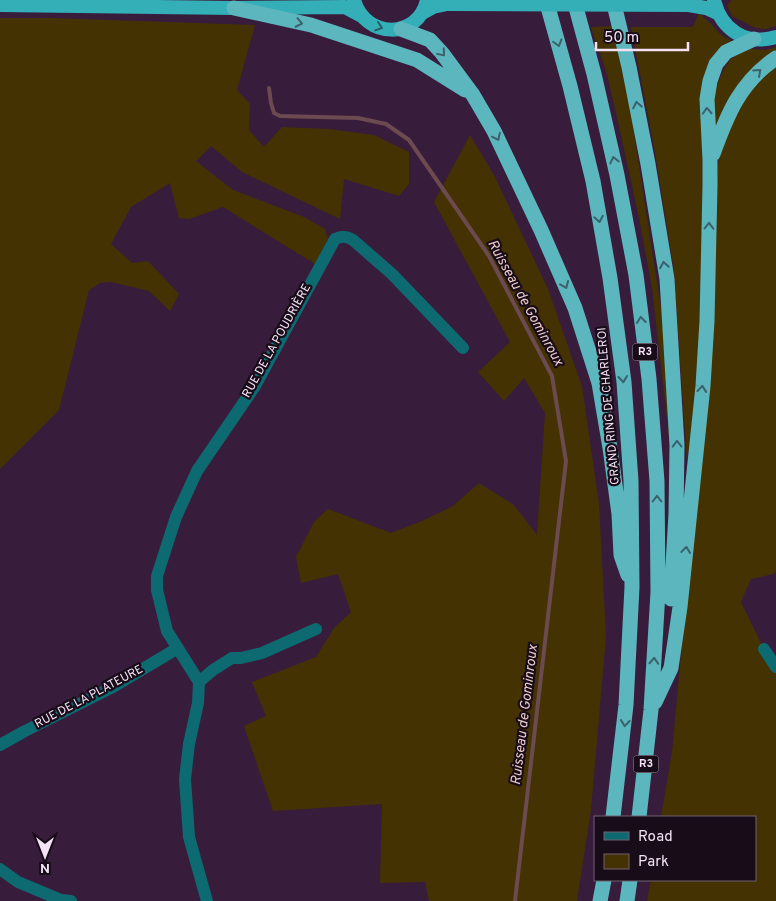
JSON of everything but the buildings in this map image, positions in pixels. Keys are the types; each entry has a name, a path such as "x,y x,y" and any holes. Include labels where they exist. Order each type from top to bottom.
{"highway":[{"path":"354,0 360,15"},
{"name":"GRAND RING DE CHARLEROI","path":"546,0 570,86 593,181 610,278 624,382 630,471 632,587 626,705 613,816"},
{"name":"R3","path":"574,0 594,74 617,175 636,274 649,379 657,480 658,592 651,710 639,816"},
{"path":"613,0 629,67 646,154 667,279 677,445 676,514 671,601 671,668"},
{"path":"0,5 345,8 360,15 374,26 392,30 401,29 409,25 416,20 425,7 447,4 689,5 706,8 716,7 729,28 745,37 754,39 776,37"},
{"path":"234,8 311,25 417,60 473,95"},
{"path":"401,29 430,40 473,95 494,131 541,230 575,308 600,383 619,514 621,555 632,587"},
{"path":"651,710 671,668 680,607 703,386 707,321 710,160 707,99 710,81 716,64 726,52 754,39"},
{"path":"710,160 730,110 740,94 752,77 776,58"},
{"path":"600,901 604,881"},
{"path":"627,901 630,881"}],"street":[{"name":"RUE DE LA POUDRIÈRE","path":"199,682 167,631 157,590 157,576 176,517 197,471 254,386 335,239 347,236 353,240 392,274 463,348"},
{"path":"208,901 189,837 185,779 189,744 198,704 199,682 232,658 262,653 316,629"},
{"name":"RUE DE LA PLATEURE","path":"0,745 24,731 112,688 178,648"},
{"path":"764,649 775,663"},
{"path":"0,868 18,882 61,900 71,901"}],"green space":[{"path":"732,0 776,0 776,26 766,29 756,28 732,16 727,5"},
{"path":"699,13 720,34 734,43 708,75 701,329 695,405 687,462 674,271 655,152 631,27 693,27"},
{"path":"0,18 255,25 237,90 250,104 249,130 264,147 282,127 329,129 374,135 409,152 409,184 399,196 344,179 340,219 242,172 211,146 196,161 233,190 304,217 325,229 328,239 315,264 223,207 189,219 179,218 170,183 131,207 111,244 132,263 148,261 179,294 170,311 149,291 111,282 100,283 89,290 59,410 0,469"},
{"path":"613,26 631,114 664,328 670,445 652,288 639,218 607,74 591,27"},
{"path":"776,47 776,54 718,131 711,126 715,89 731,59 739,53 750,49 765,50"},
{"path":"776,67 776,571 774,574 751,579 741,602 764,649 776,667 776,901 647,901 651,881 756,881 756,816 661,816 672,752 691,547 714,206 720,146 737,110 759,80"},
{"path":"470,135 494,175 548,289 582,386 599,504 606,636 591,810 577,901 429,901 425,882 380,883 382,804 273,811 244,726 266,716 252,682 316,657 334,628 351,612 338,574 301,583 296,557 314,522 328,509 391,533 453,506 479,483 514,505 537,535 545,413 524,378 504,401 478,372 510,342 434,202"}],"waterway":[{"name":"Ruisseau de Gominroux","path":"269,88 274,113 280,116 358,118 386,124 409,140 489,256 552,376 566,461 515,901"}]}
